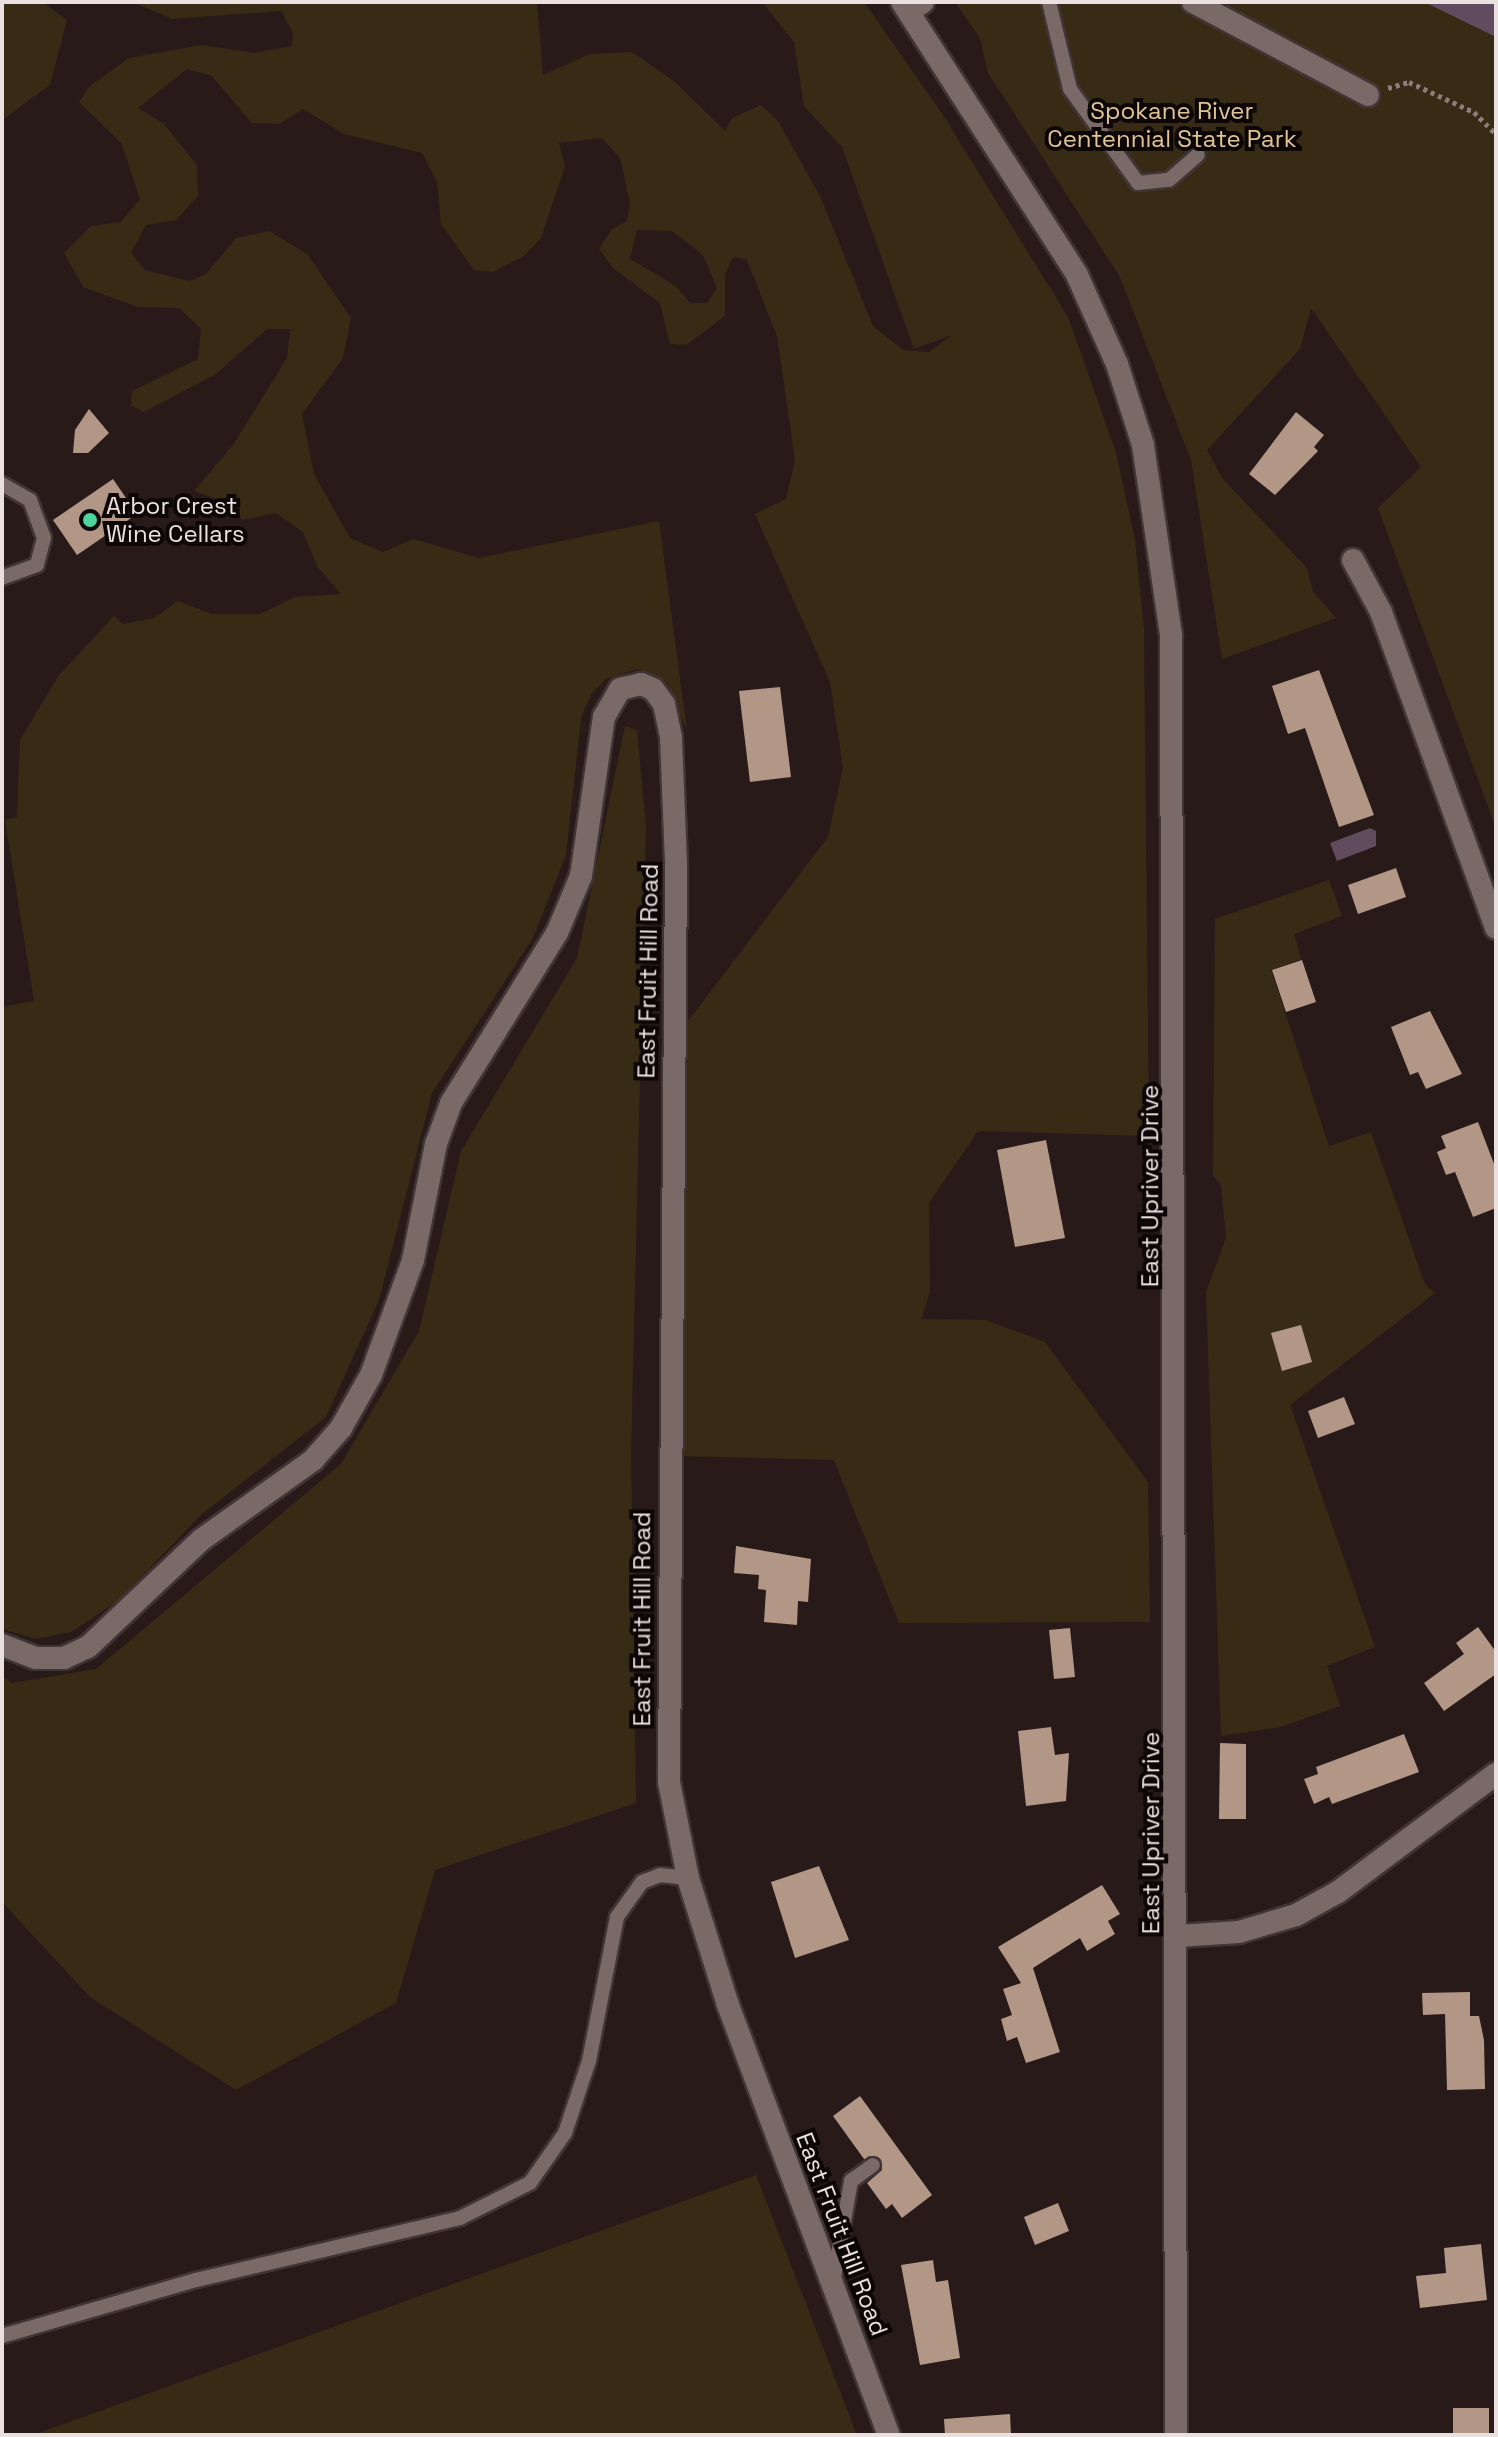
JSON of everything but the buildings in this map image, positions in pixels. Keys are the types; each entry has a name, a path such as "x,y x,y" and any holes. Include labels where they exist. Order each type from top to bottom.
{"street":[{"path":"1193,2 1368,95"},
{"name":"East Upriver Drive","path":"911,5 1077,275 1117,364 1143,445 1161,544 1172,682 1178,1936 1176,2435"},
{"path":"1353,560 1381,612 1496,928"},
{"name":"East Fruit Hill Road","path":"2,1645 36,1658 64,1658 88,1647 201,1540 313,1460 341,1428 371,1375 413,1260 451,1103 557,933 581,876 604,717 620,689 641,684 664,704 673,767 665,1694 669,1782 688,1878 728,2005 889,2435"},
{"path":"1178,1936 1239,1932 1296,1915 1338,1892 1495,1776"}],"lane":[{"path":"1049,2 1070,89 1138,183 1169,180 1198,155"},
{"path":"2,484 30,500 44,538 37,565 2,578"},
{"path":"2,2336 196,2280 460,2218 530,2183 565,2133 589,2061 617,1917 642,1882 660,1875 688,1878"},
{"path":"833,2284 851,2181 873,2165"}],"path":[{"path":"1368,95 1409,82 1474,112 1496,134"}],"green space":[{"path":"2,2 42,2 67,20 50,85 2,120"},
{"path":"132,2 537,2 543,75 590,54 632,52 675,82 725,131 732,118 761,105 778,121 820,196 873,326 903,350 929,352 952,335 914,349 842,147 804,106 794,42 762,2 864,2 943,115 1068,317 1116,452 1135,540 1144,630 1149,1136 978,1131 929,1203 930,1292 921,1319 986,1320 1045,1342 1148,1482 1150,1622 899,1623 834,1460 681,1456 682,1029 828,837 843,767 830,682 755,514 786,499 795,460 777,336 747,260 733,257 725,274 725,316 686,345 670,344 660,303 613,268 599,249 612,229 627,221 630,203 620,158 602,138 559,143 565,167 541,238 524,256 493,272 474,270 441,224 437,182 422,153 344,134 303,109 280,124 252,123 212,76 187,69 138,108 163,123 197,165 198,196 176,220 146,225 131,253 145,270 190,281 206,274 236,238 269,231 307,254 351,318 343,358 302,414 314,474 350,538 383,552 414,539 479,558 659,521 687,731 667,683 637,669 606,679 591,694 581,719 566,855 533,938 432,1093 379,1300 326,1417 202,1514 118,1601 71,1632 36,1639 2,1629 2,1007 34,1001 5,820 17,817 20,740 59,675 114,616 123,624 154,618 178,601 212,614 260,614 295,597 341,594 317,566 303,532 276,513 242,520 234,505 194,491 233,445 287,358 290,329 267,329 216,374 144,412 131,406 132,391 198,359 201,329 179,308 138,307 83,287 64,253 91,226 121,222 140,199 122,144 79,102 89,87 129,58 202,45 254,53 292,46 293,33 281,11 172,19","holes":["637,230 672,231 703,255 717,288 707,303 690,303 676,286 630,259"]},
{"name":"Spokane River Centennial State Park","path":"955,2 1424,2 1496,37 1496,828 1378,508 1421,467 1311,308 1300,349 1207,450 1222,478 1307,568 1313,592 1336,618 1222,659 1191,460 1120,277 988,73 980,38"},
{"path":"625,726 637,730 646,825 631,1454 636,1803 435,1870 396,2003 236,2090 90,1997 2,1902 2,1676 12,1683 96,1669 341,1464 419,1331 461,1151 577,958"},
{"path":"1329,880 1342,916 1294,934 1301,959 1271,970 1329,1146 1371,1132 1425,1284 1435,1293 1290,1405 1375,1647 1327,1666 1340,1706 1280,1727 1221,1736 1206,1292 1226,1238 1221,1185 1213,1176 1215,919"},
{"path":"756,2175 857,2435 33,2435"}],"shaded area":[{"path":"1424,2 1496,2 1496,37"},
{"path":"1370,828 1376,831 1376,846 1337,861 1330,843"}],"place":[{"name":"Arbor Crest Wine Cellars","path":"90,520"}]}
